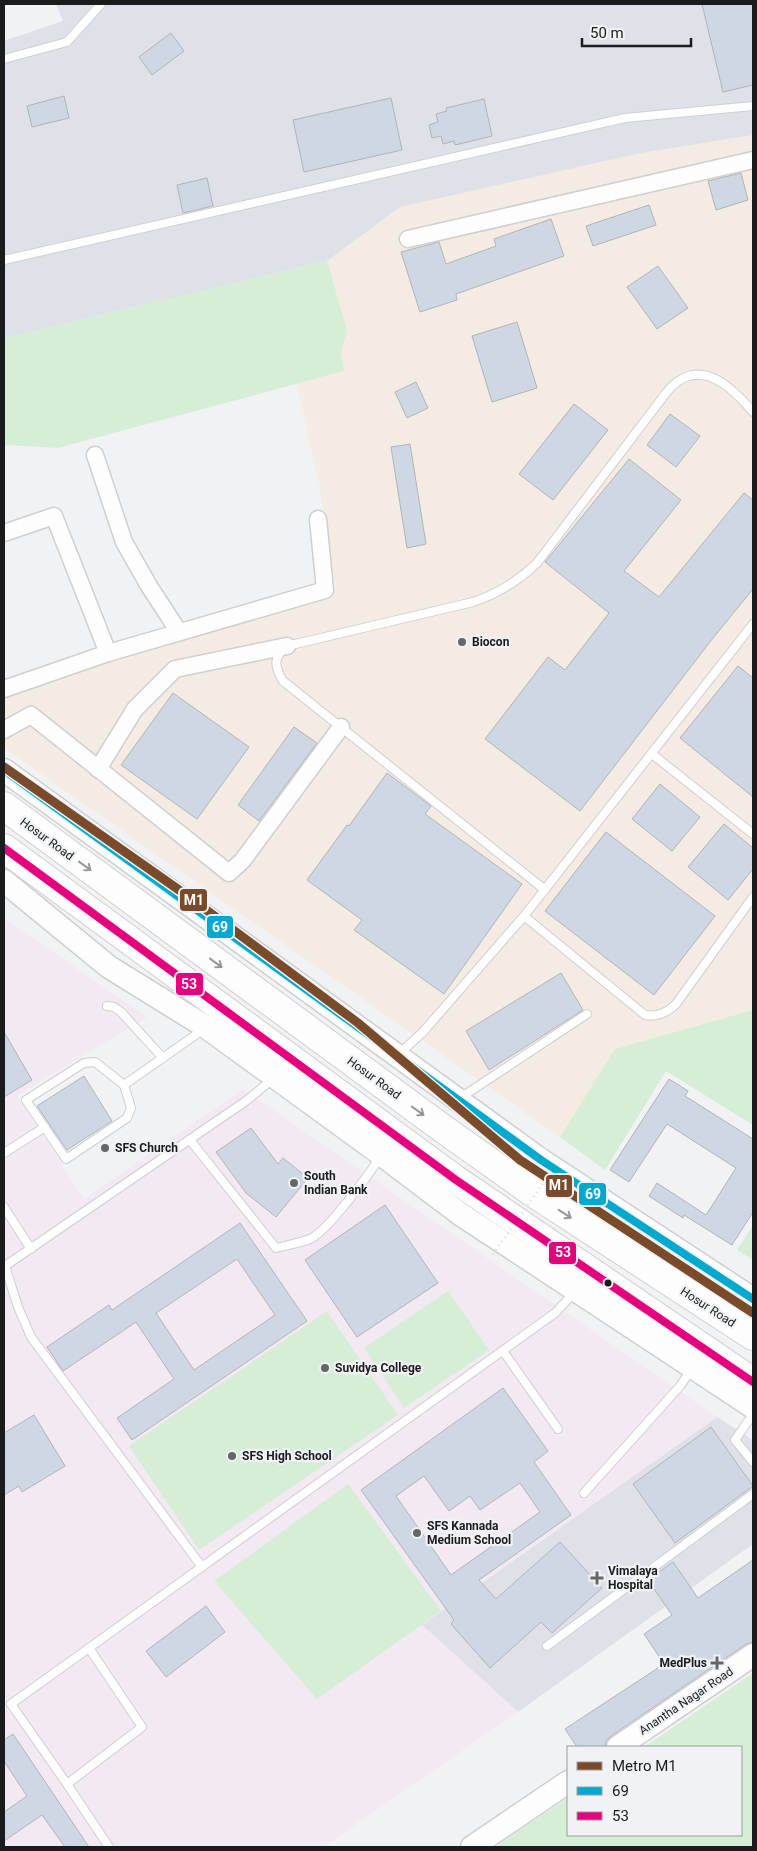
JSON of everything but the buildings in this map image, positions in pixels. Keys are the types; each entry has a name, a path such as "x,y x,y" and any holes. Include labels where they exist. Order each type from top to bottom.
{"highway":[{"name":"Hosur Road","path":"4,806 472,1150 532,1192 753,1336"},
{"path":"4,848 456,1180 753,1382"}],"street":[{"path":"408,238 753,160"},
{"path":"95,455 124,542 144,578 179,632"},
{"path":"4,534 54,516 108,652"},
{"path":"4,689 108,652 325,590 318,519"},
{"path":"98,769 135,709 175,669 287,646"},
{"path":"4,730 31,716 229,873 243,860 340,727"},
{"path":"4,770 541,1160 753,1299"},
{"path":"4,880 109,967 206,1027 460,1214 753,1407"},
{"name":"Anantha Nagar Road","path":"619,1746 753,1655"},
{"path":"472,1847 567,1783"}],"lane":[{"path":"4,59 67,42 101,4"},
{"path":"4,260 625,118 753,106"},
{"path":"545,890 283,681 276,669 278,655 287,646 473,602 488,597 520,579 537,564 666,393 678,380 694,375 708,376 721,381 737,394 753,412"},
{"path":"397,1055 423,1032 524,916 753,624"},
{"path":"652,754 753,834"},
{"path":"524,916 645,1015 653,1016 670,1010 676,1004 753,897"},
{"path":"107,1006 114,1007 120,1012 163,1058"},
{"path":"458,1100 587,1014"},
{"path":"124,1085 206,1027"},
{"path":"95,1062 124,1085 131,1108 127,1118 66,1159 26,1100 84,1063 95,1062"},
{"path":"202,1567 31,1337 18,1307 6,1266 246,1101 275,1077"},
{"path":"4,1153 45,1127"},
{"path":"190,1140 276,1248 311,1238 325,1227 367,1178 382,1155"},
{"path":"4,1207 31,1249"},
{"path":"4,1709 556,1313 577,1290"},
{"path":"502,1351 558,1430"},
{"path":"584,1493 681,1385 692,1367"},
{"path":"753,1414 735,1440 753,1462"},
{"path":"547,1646 753,1494"},
{"path":"67,1784 142,1727 89,1648"},
{"path":"11,1704 109,1847"}],"path":[{"path":"493,1254 556,1166"}],"shaded area":[{"path":"56,4 753,4 753,135 641,153 400,207 327,261 4,338 4,41 63,21"},
{"name":"Biocon","path":"753,135 753,1010 615,1049 560,1137 4,748 4,693 336,590 320,490 297,384 344,371 341,353 347,330 327,261 400,207 641,153"},
{"name":"Suvidya College","path":"4,918 147,1017 17,1096 84,1199 243,1089 717,1417 422,1625 518,1712 323,1847 4,1847"},
{"name":"Vimalaya Hospital","path":"717,1417 753,1440 753,1544 518,1712 422,1625"}],"green space":[{"path":"327,261 347,330 341,353 344,371 58,448 4,445 4,338"},
{"path":"753,1010 753,1125 666,1071 605,1170 560,1137 615,1049"},
{"path":"753,1225 753,1260 737,1250"},
{"path":"448,1291 489,1350 404,1408 364,1348"},
{"path":"327,1311 398,1415 199,1550 129,1446"},
{"path":"348,1484 441,1611 317,1699 214,1581"},
{"path":"753,1673 753,1847 495,1847 567,1799 567,1836 742,1836 742,1746 645,1746"}],"metro line":[{"name":"M1","path":"4,767 189,897 358,1023 520,1160 753,1313"}],"transit line":[{"name":"69","path":"4,770 541,1160 753,1299"},
{"name":"53","path":"4,848 456,1180 753,1382"}],"place":[{"name":"Biocon","path":"462,642"},
{"name":"SFS Church","path":"105,1148"},
{"name":"South Indian Bank","path":"294,1183"},
{"name":"Suvidya College","path":"325,1368"},
{"name":"SFS High School","path":"232,1456"},
{"name":"SFS Kannada Medium School","path":"417,1533"},
{"name":"Vimalaya Hospital","path":"597,1578"},
{"name":"MedPlus","path":"717,1663"}]}
